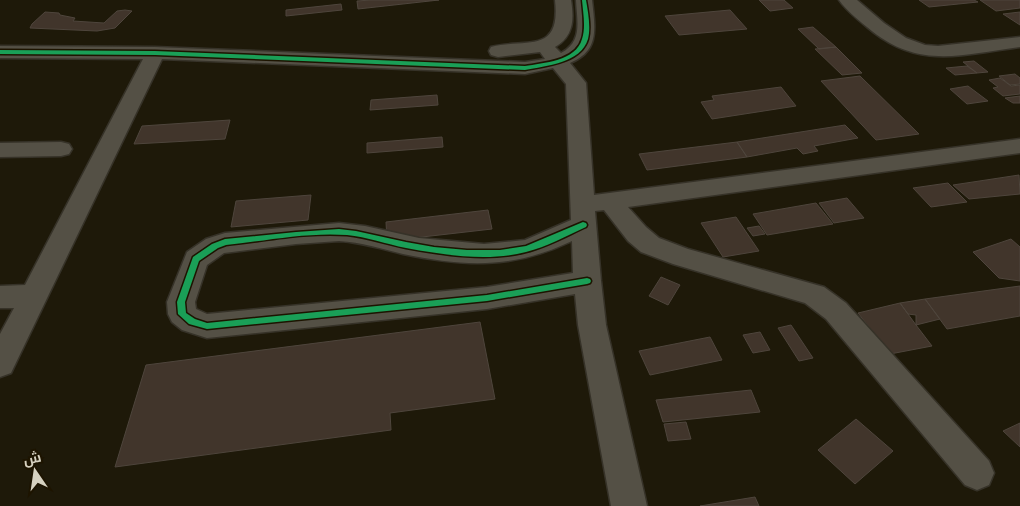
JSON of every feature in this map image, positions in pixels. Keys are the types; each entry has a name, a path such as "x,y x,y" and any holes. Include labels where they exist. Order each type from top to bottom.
{"street":[{"path":"0,43 173,44 509,51 544,46 558,37 565,23 563,0"},
{"path":"0,52 154,53 524,68 558,61 578,51 582,45 586,26 584,0"},
{"path":"847,0 892,38 908,47 924,52 1020,42"},
{"path":"544,46 576,83 592,210 587,281 592,324 629,506"},
{"path":"0,364 154,53"},
{"path":"496,68 552,81 578,97"},
{"path":"587,281 487,298 207,326 192,322 182,314 180,302 196,259 215,246 225,242 338,232 358,233 388,242 433,250 510,252 526,249 592,210 1020,146"},
{"path":"0,150 62,149"},
{"path":"592,210 638,234 650,245 682,257 814,294 836,311 977,473"},
{"path":"0,297 34,296"}],"building":[{"path":"439,0 358,9 357,1"},
{"path":"759,0 784,0 793,8 770,11"},
{"path":"919,0 974,0 978,2 929,7"},
{"path":"980,0 1020,0 1020,8 996,11"},
{"path":"341,4 342,10 286,16 286,10"},
{"path":"730,10 747,29 679,35 665,16"},
{"path":"117,11 132,11 115,28 97,31 30,28 45,12 59,13 60,15 75,18 73,21 104,23"},
{"path":"1020,12 1020,25 1003,14"},
{"path":"813,27 836,47 819,49 798,29"},
{"path":"836,47 862,73 842,75 815,49"},
{"path":"974,61 988,72 977,73 963,62"},
{"path":"967,66 977,73 955,75 946,68"},
{"path":"1015,74 1020,78 1020,84 1010,85 999,76"},
{"path":"860,76 919,134 876,140 821,81"},
{"path":"1000,78 1011,86 1020,85 1020,94 1003,96 993,88 998,87 989,80"},
{"path":"968,86 988,101 967,104 950,89"},
{"path":"781,87 796,106 712,119 701,102 714,100 712,96"},
{"path":"437,95 438,105 370,110 371,100"},
{"path":"1020,96 1020,103 1013,103 1005,98"},
{"path":"230,120 225,139 134,144 142,126"},
{"path":"845,125 858,138 814,146 818,151 803,154 797,148 747,157 737,142"},
{"path":"442,137 443,147 367,153 367,143"},
{"path":"737,142 747,157 647,170 639,154"},
{"path":"1019,175 1020,194 969,199 953,185"},
{"path":"948,183 967,202 931,207 913,188"},
{"path":"311,195 308,220 231,227 236,201"},
{"path":"847,198 864,218 834,223 819,203"},
{"path":"816,203 833,224 767,235 753,214"},
{"path":"488,210 492,229 387,241 386,222"},
{"path":"736,217 759,251 723,257 701,223"},
{"path":"759,226 765,234 753,236 747,228"},
{"path":"1011,239 1020,247 1020,281 999,278 973,252"},
{"path":"661,277 680,285 668,305 649,296"},
{"path":"1020,286 1020,316 947,329 925,299"},
{"path":"925,299 940,319 916,325 916,315 908,314 900,303"},
{"path":"900,303 932,346 890,354 858,313"},
{"path":"480,322 495,399 390,413 391,430 115,467 146,365"},
{"path":"791,325 813,358 799,361 778,328"},
{"path":"760,332 770,350 753,353 743,335"},
{"path":"710,337 722,360 650,375 639,351"},
{"path":"751,390 760,412 663,422 656,400"},
{"path":"856,419 893,451 855,484 818,450"},
{"path":"686,422 691,439 668,441 664,424"},
{"path":"1020,423 1020,447 1003,431"},
{"path":"755,497 759,506 700,506"}],"cycle path":[{"path":"0,52 155,53 525,68 560,61 569,57 582,46 586,30 584,0"},
{"path":"583,225 527,249 500,253 467,253 434,249 406,245 356,233 339,232 296,234 225,242 215,246 196,259 181,302 182,314 192,322 207,326 487,298 587,281"}]}
